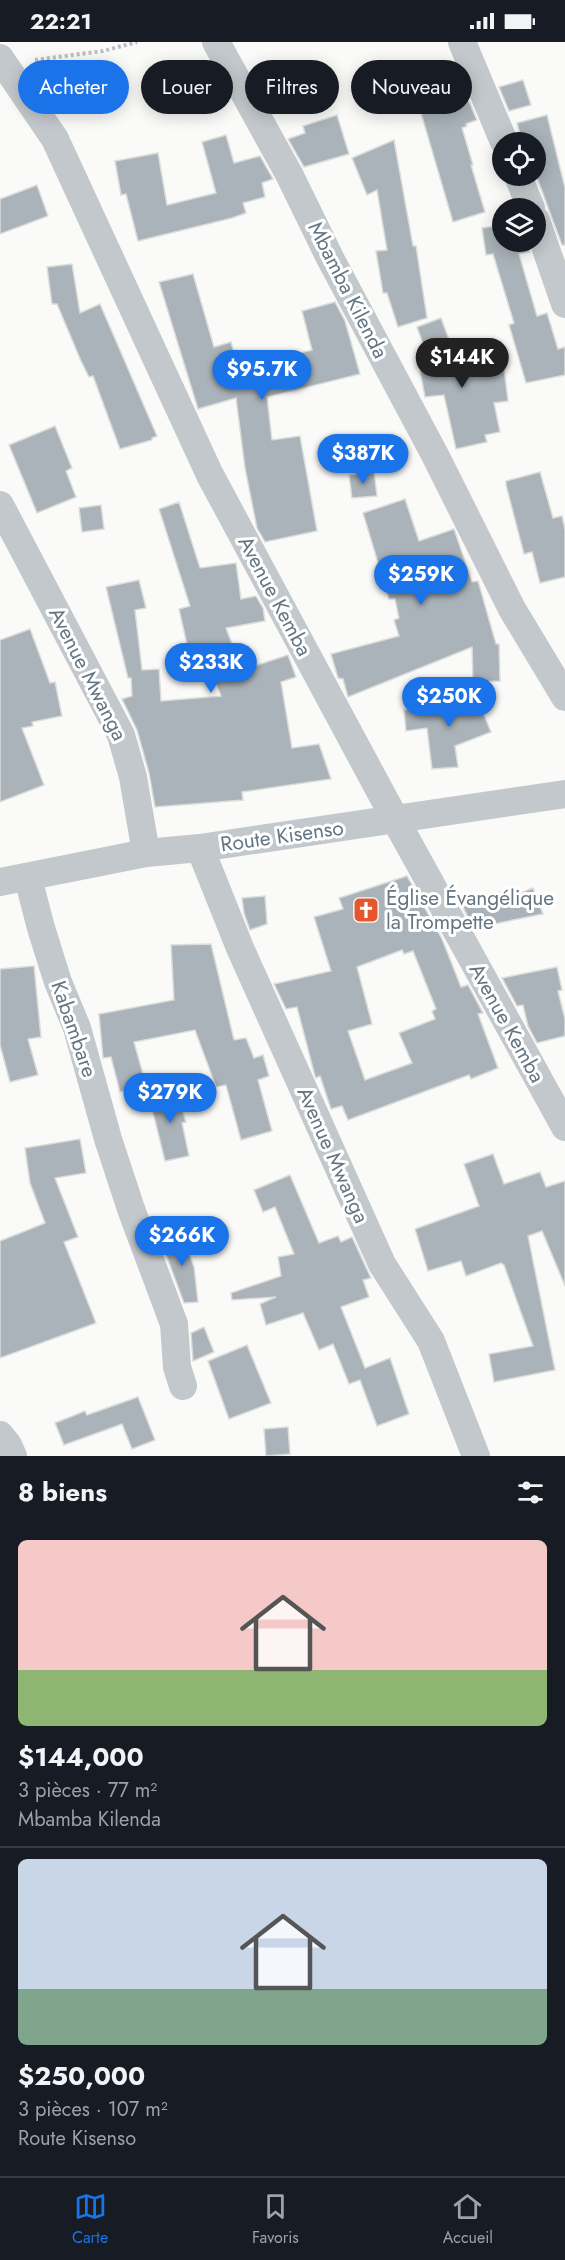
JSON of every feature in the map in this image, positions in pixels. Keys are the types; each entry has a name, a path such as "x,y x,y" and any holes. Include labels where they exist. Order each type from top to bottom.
{"street":[{"name":"Mbamba Kilenda","path":"216,42 289,174 330,258 435,455 512,609 565,697"},
{"path":"462,42 500,132"},
{"name":"Avenue Kemba","path":"2,61 55,139 210,475 395,819 565,1127"},
{"path":"546,249 565,304"},
{"name":"Avenue Mwanga","path":"0,505 121,735 133,777 146,854"},
{"name":"Route Kisenso","path":"0,882 146,854 565,794"},
{"name":"Avenue Mwanga","path":"200,848 245,959 382,1264 431,1341 476,1456"},
{"name":"Kabambare","path":"28,878 58,982 77,1028 130,1209 174,1324 177,1367 183,1386"},
{"path":"0,1435 13,1456"}],"path":[{"path":"2,61 104,51 137,42"}],"building":[{"path":"523,80 531,105 509,111 499,87"},
{"path":"472,108 477,120 462,128 485,212 453,222 421,114 472,114"},
{"path":"337,115 349,154 304,167 288,139 305,133 303,126"},
{"path":"547,115 565,188 565,245 562,245 540,186 546,186 546,132 519,132 517,123"},
{"path":"226,135 234,163 260,156 273,179 262,183 265,197 243,203 246,213 232,218 138,241 126,194 121,195 115,161 158,153 167,205 216,193 202,142"},
{"path":"394,140 413,246 416,246 427,318 398,327 387,293 383,293 376,251 387,250 377,190 367,195 352,158"},
{"path":"37,185 48,216 0,234 0,199"},
{"path":"492,226 492,252 530,252 519,254 537,316 547,313 558,349 565,347 565,375 526,383 509,325 514,323 493,254 486,255 482,228"},
{"path":"72,264 80,313 100,304 157,436 152,440 120,449 93,376 89,377 81,361 57,304 52,304 47,267"},
{"path":"193,274 214,347 231,342 238,367 253,361 254,365 312,350 302,311 335,302 345,321 360,374 267,397 272,440 300,436 317,531 265,542 257,528 245,468 236,398 198,409 159,282"},
{"path":"441,318 462,375 504,368 508,401 494,403 500,432 485,435 487,442 456,449 444,395 425,397 420,371 432,369 417,327"},
{"path":"55,426 72,468 66,471 76,497 37,513 9,445"},
{"path":"374,472 377,496 352,498 349,475"},
{"path":"540,472 553,518 562,516 565,529 565,577 540,583 532,552 524,554 506,481"},
{"path":"405,499 419,541 454,529 472,582 478,581 496,644 499,644 500,681 473,682 472,647 348,697 343,679 338,678 331,654 399,636 394,620 399,618 395,599 389,599 363,513"},
{"path":"179,502 200,568 236,563 241,599 256,596 263,608 265,621 226,628 242,670 288,655 296,677 281,682 292,748 319,744 331,779 242,792 243,800 155,807 149,773 137,730 122,699 132,696 131,678 128,678 106,587 139,580 146,608 135,610 142,670 159,669 161,701 221,696 202,646 188,649 179,609 190,606 159,509"},
{"path":"101,505 104,529 82,532 79,508"},
{"path":"30,629 50,683 55,682 62,716 32,722 33,726 22,728 44,785 0,802 0,640"},
{"path":"475,693 491,732 455,746 458,767 432,769 427,728 406,731 404,710 448,704"},
{"path":"407,876 442,939 461,987 468,985 483,1013 478,1014 498,1068 471,1079 469,1075 348,1120 342,1106 331,1109 320,1076 316,1078 315,1076 297,1007 286,1009 274,984 331,971 314,917 343,909 339,898","holes":["402,950 404,954 413,951 436,1009 432,1011 435,1019 399,1033 412,1063 365,1080 348,1031 372,1024 357,967"]},
{"path":"533,888 543,914 474,928 459,900 517,889 518,894"},
{"path":"265,896 267,924 250,930 242,898"},
{"path":"211,944 234,1040 246,1038 254,1058 263,1055 269,1076 258,1080 272,1131 241,1140 226,1085 216,1087 195,1030 134,1042 146,1085 120,1092 111,1057 103,1058 99,1014 174,1000 171,945"},
{"path":"34,966 41,1037 28,1039 38,1075 10,1082 0,1045 0,969"},
{"path":"557,967 562,990 558,991 565,1019 565,1036 537,1043 528,1026 523,1005 517,1006 502,978"},
{"path":"175,1088 186,1122 182,1123 189,1156 165,1161 149,1096"},
{"path":"80,1139 86,1173 55,1178 78,1237 64,1242 96,1323 0,1358 0,1241 45,1223 30,1183 25,1148"},
{"path":"493,1154 504,1184 540,1172 546,1187 565,1181 565,1286 542,1231 528,1236 555,1370 494,1382 489,1354 533,1346 504,1265 501,1263 466,1276 461,1261 428,1271 415,1229 479,1206 464,1164"},
{"path":"290,1175 319,1243 338,1236 341,1242 352,1237 371,1278 363,1280 369,1297 341,1307 365,1368 390,1358 409,1414 377,1426 360,1380 349,1384 333,1344 319,1350 303,1313 266,1325 260,1304 276,1297 232,1300 231,1293 281,1276 278,1257 294,1254 275,1207 263,1212 254,1190"},
{"path":"182,1234 194,1267 198,1302 184,1303 161,1241"},
{"path":"204,1327 214,1352 193,1361 191,1333"},
{"path":"247,1345 271,1403 229,1419 208,1361"},
{"path":"138,1397 155,1440 132,1449 122,1424 64,1445 55,1423 85,1411 87,1415"},
{"path":"288,1427 290,1454 266,1456 264,1429"}],"place":[{"name":"Église Évangélique la Trompette","path":"366,910"}]}
